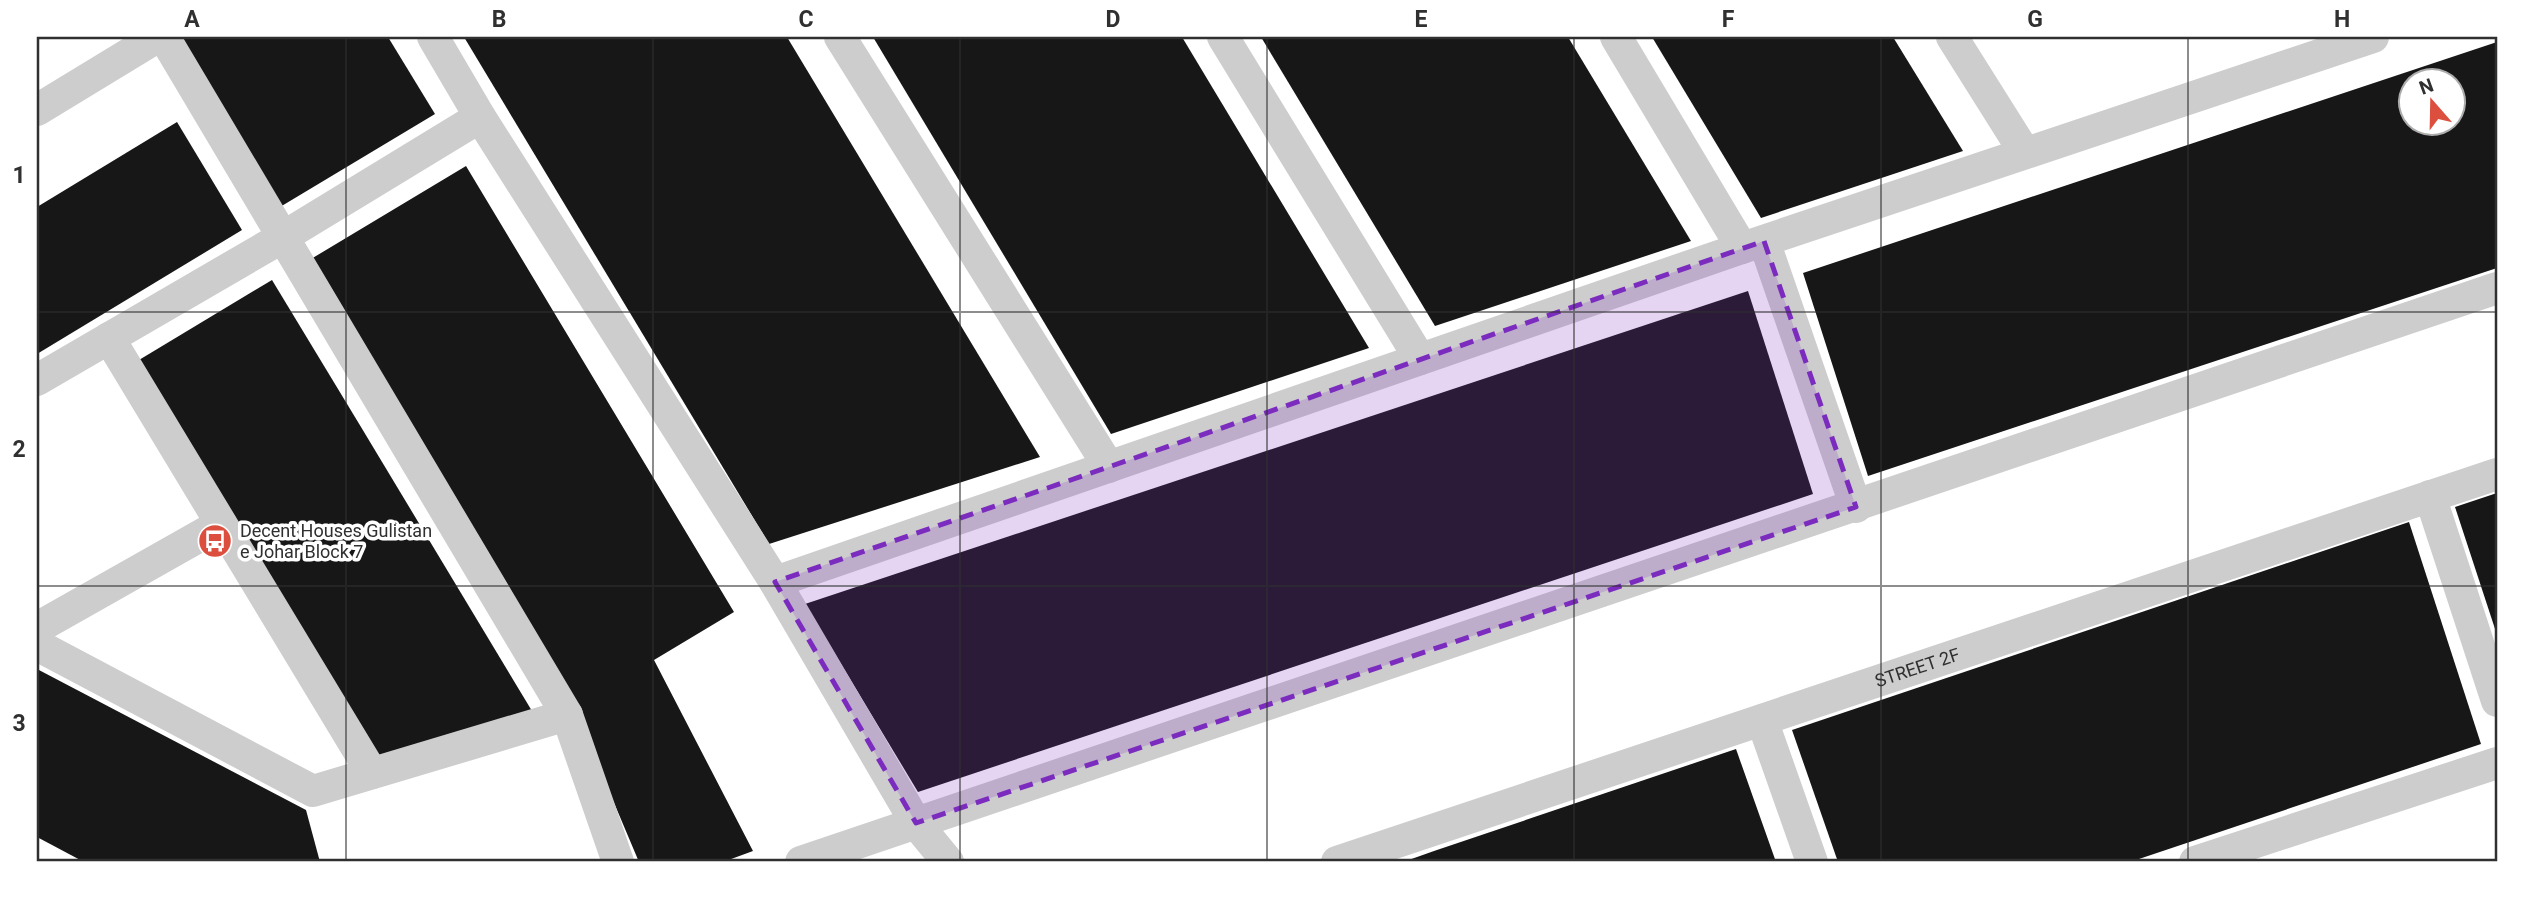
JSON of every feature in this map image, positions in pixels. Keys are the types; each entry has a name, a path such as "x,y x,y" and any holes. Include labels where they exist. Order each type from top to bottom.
{"street":[{"path":"37,110 157,37"},
{"path":"164,37 567,715 618,862"},
{"path":"433,37 480,117 775,582 916,823 948,862"},
{"path":"840,37 1109,467"},
{"path":"1223,37 1420,359"},
{"path":"1616,37 1753,244 1856,507"},
{"path":"1952,37 2025,153"},
{"path":"775,582 1753,244 2355,40"},
{"path":"37,380 283,237 480,117"},
{"path":"801,862 2497,288"},
{"path":"108,338 372,773"},
{"name":"STREET 2F","path":"1338,862 2497,474"},
{"path":"2430,496 2497,701"},
{"path":"37,628 221,524"},
{"path":"37,645 313,791 567,715"},
{"path":"1762,720 1812,862"},
{"path":"2195,862 2497,763"}],"highlighted area":[{"path":"1764,241 1856,507 916,823 775,582"}],"building":[{"path":"170,37 388,37 435,114 275,210"},
{"path":"464,37 787,37 1040,457 769,544"},
{"path":"873,37 1182,37 1369,348 1111,434"},
{"path":"1261,37 1568,37 1691,241 1435,326"},
{"path":"1652,37 1893,37 1963,151 1761,218"},
{"path":"2497,42 2497,268 1868,476 1803,273 2398,75 2398,136 2468,136 2468,66 2425,66"},
{"path":"177,122 242,230 37,354 37,207"},
{"path":"466,166 734,612 654,660 753,851 723,862 639,862 574,708 306,262"},
{"path":"272,280 535,716 378,769 134,363"},
{"path":"1748,291 1813,494 918,792 805,604"},
{"path":"2497,493 2497,635 2455,507"},
{"path":"2409,522 2481,744 2130,862 1838,862 1792,730"},
{"path":"37,669 306,810 320,862 84,862 37,837"},
{"path":"1736,749 1776,862 1403,862 1434,851"}],"place":[{"name":"Decent Houses Gulistan e Johar Block 7","path":"215,541"}]}
